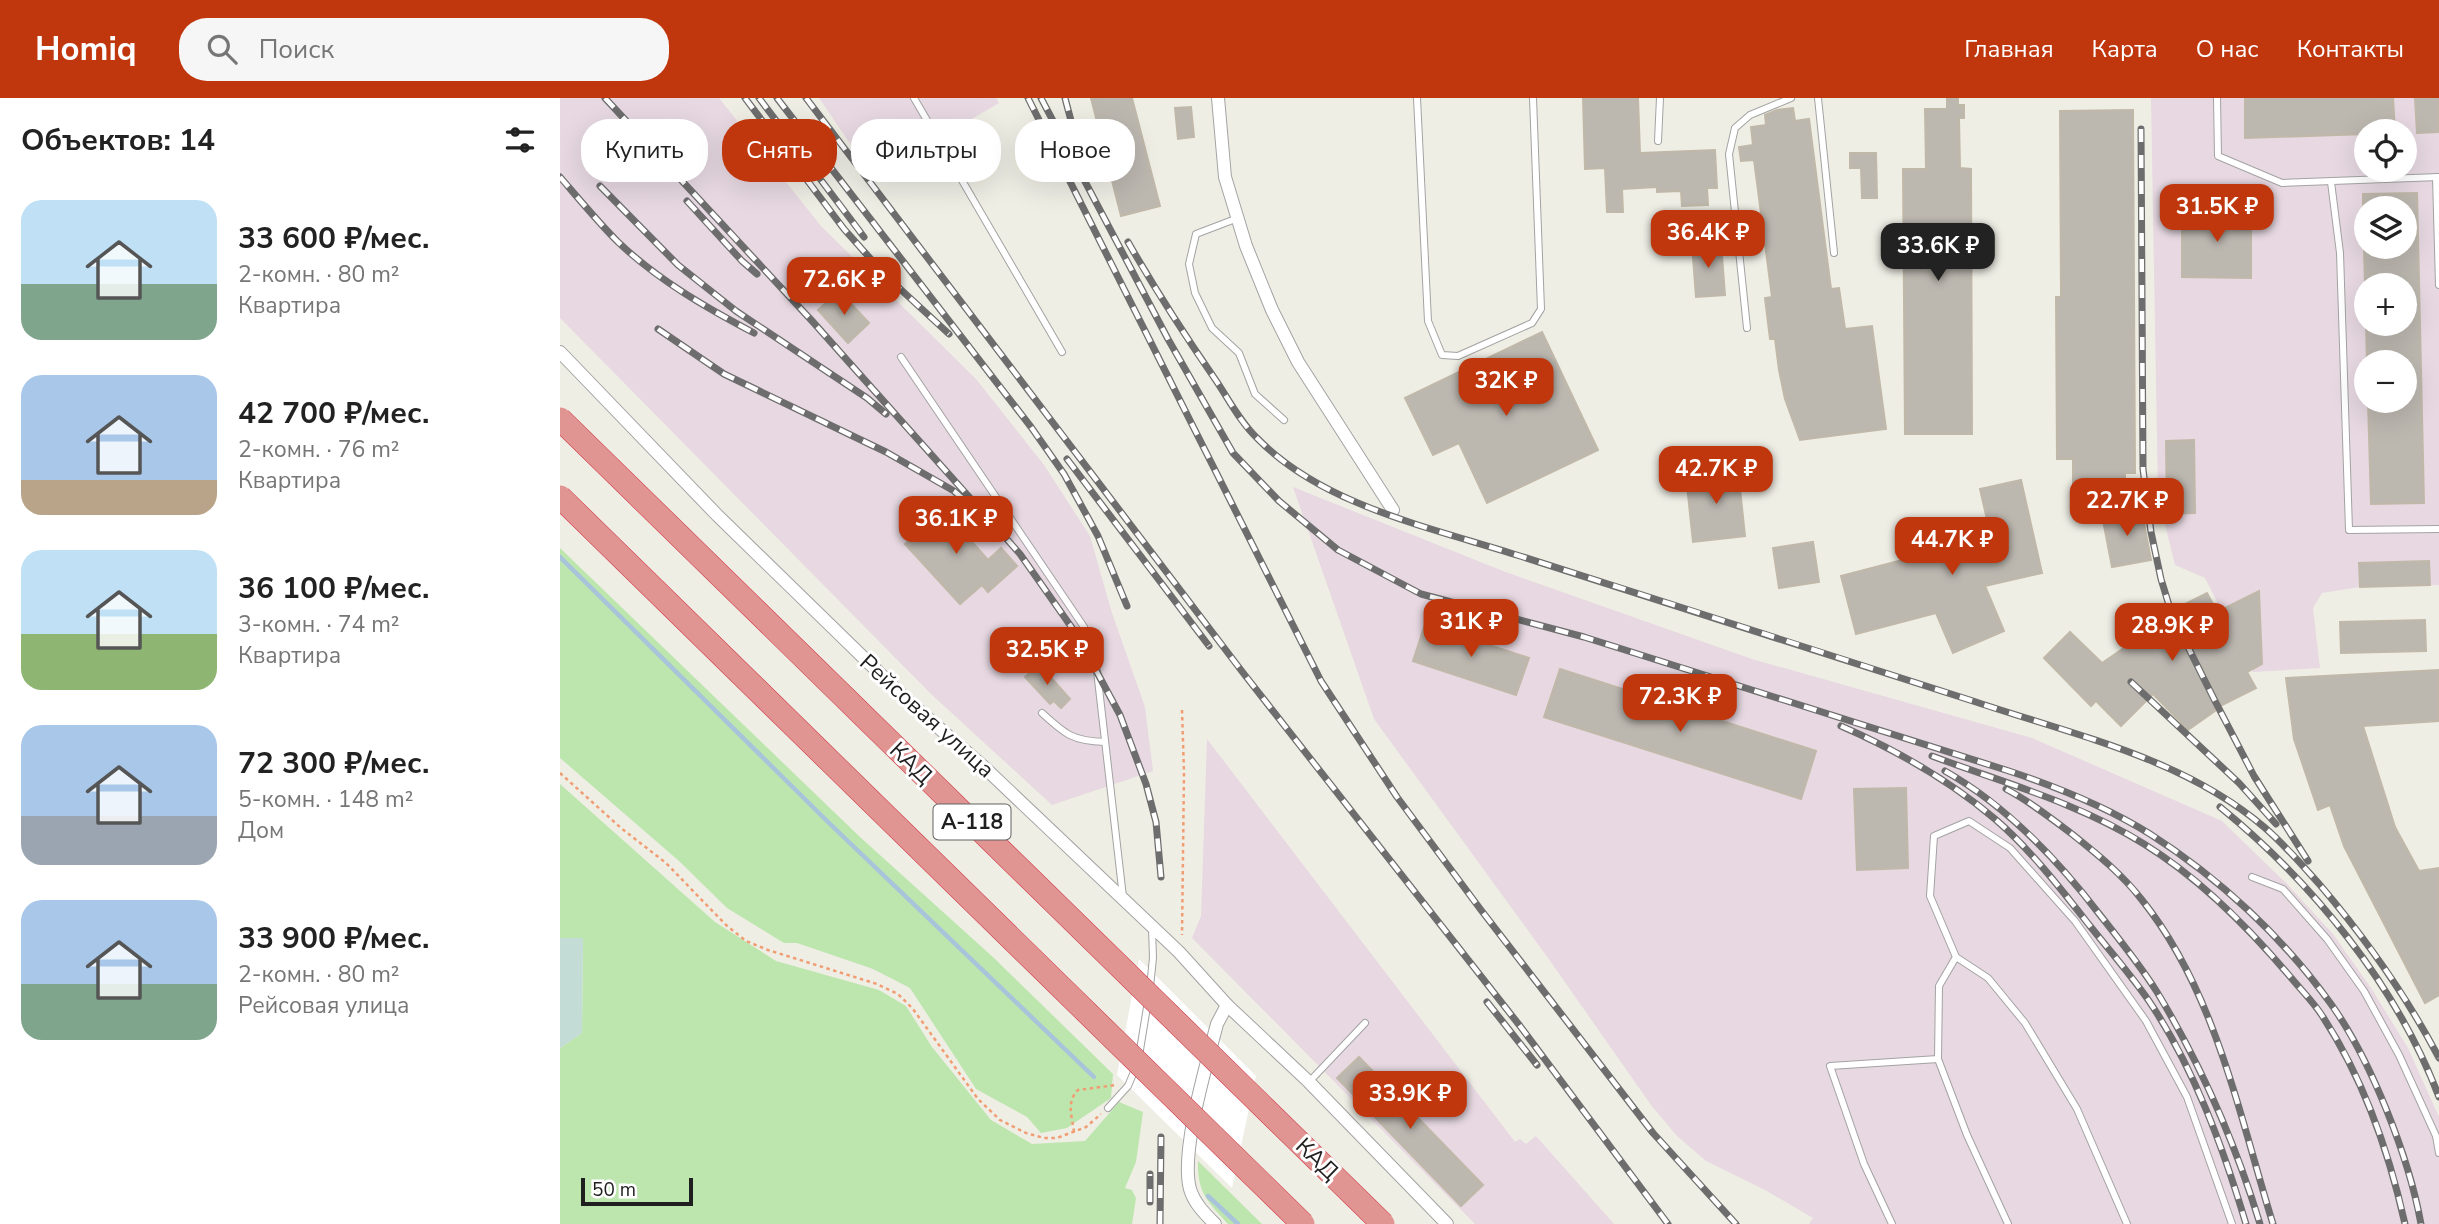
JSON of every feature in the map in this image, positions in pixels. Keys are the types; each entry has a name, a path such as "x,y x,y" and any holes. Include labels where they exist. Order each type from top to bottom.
{"highway":[{"name":"КАД","path":"560,419 1383,1224"},
{"name":"А-118","path":"560,497 1303,1224"}],"street":[{"path":"1218,98 1225,177 1272,310 1298,362 1393,510"},
{"name":"Рейсовая улица","path":"560,352 765,562 908,701 985,768 1179,952 1227,1005 1308,1082 1447,1224"},
{"path":"1214,1224 1198,1206 1190,1191 1187,1162 1217,1024 1227,1005"}],"lane":[{"path":"914,98 1062,352"},
{"path":"1417,98 1428,321 1442,355 1458,356 1532,324 1541,309 1532,98"},
{"path":"1658,141 1660,98"},
{"path":"1746,328 1730,154 1735,128 1750,115 1791,98"},
{"path":"1818,98 1833,253"},
{"path":"2217,98 2218,156 2282,183 2438,177 2439,285"},
{"path":"2331,181 2340,253 2348,530 2439,529"},
{"path":"1238,218 1196,234 1189,264 1195,293 1212,328 1239,353 1255,394 1284,420"},
{"path":"901,357 1084,626 1097,671 1123,901"},
{"path":"1042,713 1067,736 1083,741 1105,742"},
{"path":"2127,1224 2077,1109 2025,1023 1988,978 1956,957 1930,896 1934,836 1969,821 2010,848 2075,921 2146,1021 2187,1097 2232,1224"},
{"path":"2252,877 2283,889 2327,939 2364,991 2399,1055 2436,1136 2439,1153"},
{"path":"1108,1108 1128,1086 1143,1037 1153,958 1152,927"},
{"path":"1956,957 1939,986 1938,1059 2008,1224"},
{"path":"1308,1082 1365,1023"},
{"path":"1892,1224 1864,1164 1830,1066 1938,1059"}],"path":[{"path":"1179,952 1182,933 1184,772 1181,710"},
{"path":"560,773 621,828 666,863 726,925 746,941 877,984 898,994 914,1009 978,1099 1000,1120 1026,1133 1057,1138 1095,1120 1108,1108"},
{"path":"1074,1132 1070,1106 1071,1097 1077,1090 1108,1084 1128,1086"}],"shaded area":[{"path":"560,98 719,98 736,119 722,119 722,182 786,182 821,226 976,379 1044,465 1090,536 1112,613 1145,707 1153,771 1052,805 931,694 560,318"},
{"path":"819,98 996,98 999,103 972,119 851,119 851,145 837,124 837,119 833,119"},
{"path":"2151,98 2439,98 2439,585 2360,587 2322,593 2313,608 2320,668 2253,672 2205,578 2175,565 2158,496"},
{"path":"1293,487 1503,571 1752,659 2032,738 2222,821 2288,885 2333,934 2408,1048 2439,1117 2439,1224 1809,1224 1813,1218 1765,1190 1706,1161 1677,1136 1651,1105 1374,719"},
{"path":"1207,739 1515,1142 1520,1139 1526,1144 1536,1136 1614,1224 1475,1224 1192,938 1201,916"},
{"path":"560,938 583,938 582,1033 560,1048"}],"green space":[{"path":"560,548 860,837 994,958 1113,1074 1111,1098 1067,1128 1041,1133 1027,1117 976,1089 910,988 873,969 797,943 784,943 727,908 679,861 560,758"},
{"path":"560,784 715,922 776,961 879,990 906,1006 932,1047 991,1120 1032,1144 1085,1141 1119,1102 1143,1112 1136,1162 1125,1188 1132,1190 1136,1198 1132,1224 560,1224 560,1048 582,1033 583,939 560,938"},
{"path":"1198,1161 1262,1224 1228,1224 1205,1196 1199,1181"}],"pier":[{"path":"1139,959 1256,1076 1232,1188 1117,1075"}],"building":[{"path":"1091,98 1132,98 1160,206 1121,216 1112,182 1135,182 1135,119 1096,119"},
{"path":"1583,98 1638,98 1640,153 1715,150 1717,188 1707,188 1708,205 1682,206 1681,191 1657,192 1657,187 1622,189 1623,212 1607,212 1605,168 1585,169"},
{"path":"1947,98 1958,98 1958,105 1964,105 1964,118 1959,118 1960,168 1971,169 1972,434 1905,434 1903,169 1926,169 1925,109 1947,109"},
{"path":"2245,98 2393,98 2394,119 2354,119 2354,134 2245,138"},
{"path":"2415,98 2439,98 2439,132 2417,133"},
{"path":"1191,107 1194,137 1178,139 1175,108"},
{"path":"1793,108 1795,121 1809,119 1831,289 1839,288 1845,329 1872,326 1886,429 1800,440 1785,399 1775,339 1770,339 1765,298 1772,297 1754,160 1741,161 1739,147 1753,145 1751,127 1766,125 1765,115"},
{"path":"2133,110 2135,473 2125,473 2125,486 2073,486 2073,459 2057,459 2056,297 2061,297 2060,111"},
{"path":"1850,153 1876,153 1877,198 1862,198 1861,168 1850,168"},
{"path":"2417,193 2424,503 2371,504 2368,413 2417,413 2417,350 2367,350 2366,336 2417,336 2417,273 2365,273 2364,259 2417,259 2417,196 2363,194"},
{"path":"2182,210 2251,210 2251,278 2182,277"},
{"path":"1721,243 1725,295 1696,297 1692,245"},
{"path":"839,291 869,323 848,343 818,310"},
{"path":"1542,332 1598,450 1487,503 1459,443 1433,455 1405,398"},
{"path":"2194,440 2195,513 2167,514 2166,441"},
{"path":"1738,470 1745,536 1693,542 1686,476"},
{"path":"2021,480 2042,573 1985,586 2004,631 1953,653 1936,613 1856,634 1841,576 1991,537 1980,489"},
{"path":"935,500 988,560 1001,548 1017,566 988,592 982,585 960,604 905,544 927,524 918,515"},
{"path":"2141,508 2151,560 2112,567 2102,515"},
{"path":"1813,542 1819,582 1779,588 1773,548"},
{"path":"2429,561 2430,585 2360,587 2359,563"},
{"path":"2259,591 2262,664 2247,672 2256,688 2214,709 2215,711 2188,730 2153,694 2121,726 2096,701 2091,706 2044,658 2070,632 2102,663 2178,611 2177,608 2207,593 2217,612"},
{"path":"2425,620 2426,651 2341,653 2340,622"},
{"path":"1425,624 1529,658 1516,695 1413,661"},
{"path":"1039,664 1070,699 1061,708 1054,701 1050,704 1025,677"},
{"path":"1560,669 1816,751 1801,799 1544,717"},
{"path":"2439,670 2439,721 2363,726 2395,827 2419,871 2439,868 2439,995 2425,1003 2344,846 2330,805 2318,810 2294,739 2286,678"},
{"path":"1906,788 1908,868 1857,870 1854,789"},
{"path":"1359,1057 1483,1185 1461,1206 1337,1078"}],"waterway":[{"path":"560,557 828,822 1094,1077"},
{"path":"1208,1196 1238,1224"}],"railway":[{"path":"605,98 813,322 1020,554 1077,635 1120,715 1146,784 1156,822 1161,877"},
{"path":"745,98 844,229 885,275 949,334"},
{"path":"759,98 864,237"},
{"path":"777,98 1031,427 1064,474 1098,536 1127,606"},
{"path":"806,98 1244,674 1520,1026 1668,1224"},
{"path":"1028,98 1321,681 1397,797 1481,910 1653,1133 1736,1224"},
{"path":"1041,98 1168,339 1233,453 1279,501 1338,550 1421,594 1584,637 2009,771 2081,798 2150,834 2201,870 2248,910 2292,955 2331,1004 2360,1053 2386,1110 2408,1169 2421,1224"},
{"path":"1065,98 1071,119"},
{"path":"2141,129 2143,469 2151,532 2161,579 2172,615 2254,776 2308,861"},
{"path":"560,177 611,234 649,269 700,303 754,333"},
{"path":"600,186 678,265 736,311 867,398 886,414"},
{"path":"687,201 757,274"},
{"path":"1128,242 1181,328 1251,432 1284,461 1346,498 1416,524 2089,738 2163,766 2232,803 2279,840 2337,905 2399,990 2439,1058"},
{"path":"658,329 724,374 886,452 962,498"},
{"path":"1067,459 1209,646"},
{"path":"2131,682 2239,783 2276,824"},
{"path":"1841,726 1902,756 1959,791 2008,831 2057,884 2149,1001 2180,1053 2206,1109 2246,1224"},
{"path":"1932,756 2067,805 2119,830 2185,873 2242,924 2313,1003 2338,1041 2363,1091 2383,1143 2405,1224"},
{"path":"1945,771 1989,800 2030,835 2084,894 2144,972 2173,1020 2216,1105 2240,1163 2260,1224"},
{"path":"2006,789 2048,816 2109,865 2142,900 2167,936 2207,1014 2236,1097 2273,1224"},
{"path":"2220,807 2287,868 2348,938 2400,1015 2439,1097"},
{"path":"1487,1002 1537,1065"},
{"path":"1160,1224 1161,1137"},
{"path":"1150,1174 1150,1202"}]}
